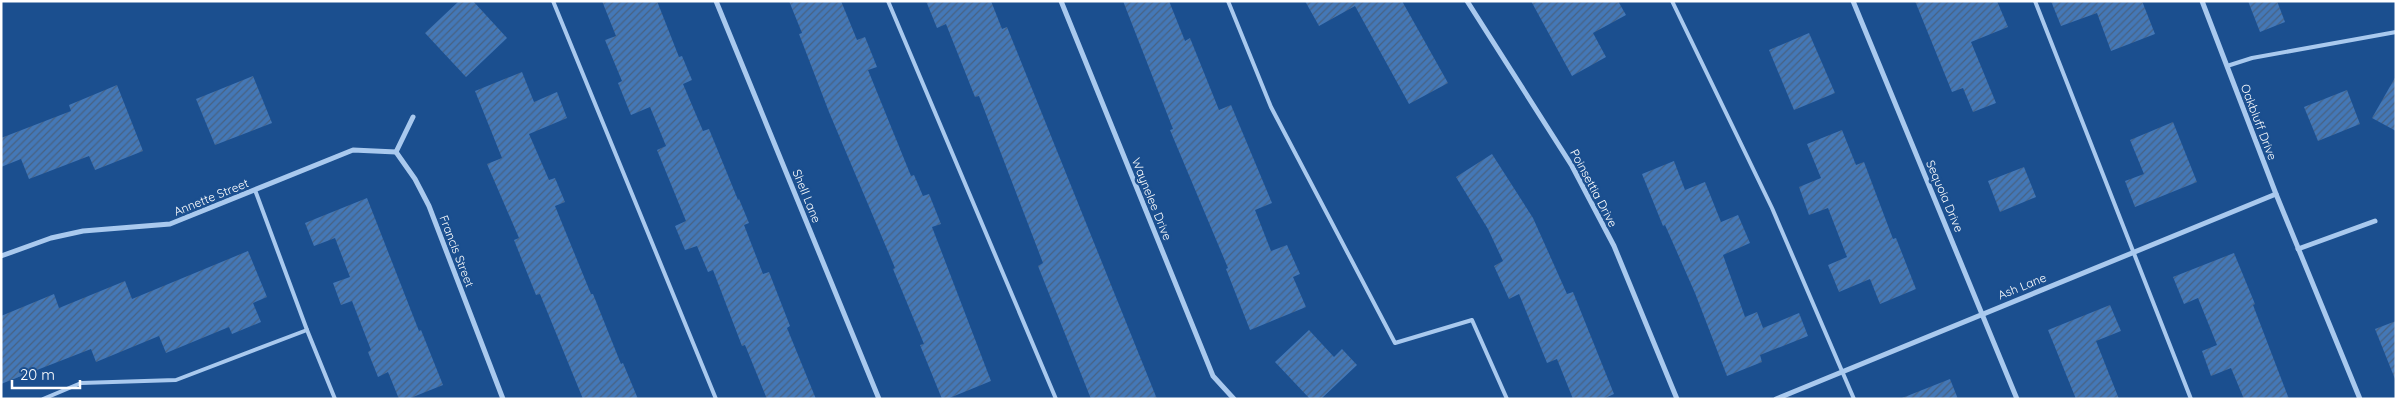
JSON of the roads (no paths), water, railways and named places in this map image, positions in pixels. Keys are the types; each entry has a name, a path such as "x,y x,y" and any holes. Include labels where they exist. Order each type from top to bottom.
{"street":[{"name":"Shell Lane","path":"716,1 879,399"},
{"name":"Waynelee Drive","path":"1061,1 1213,376 1234,399"},
{"name":"Poinsettia Drive","path":"1467,1 1572,166 1614,246 1677,399"},
{"name":"Sequoia Drive","path":"1853,1 2017,399"},
{"name":"Oakbluff Drive","path":"2202,1 2276,194 2360,399"},
{"path":"396,152 414,117"},
{"name":"Annette Street","path":"1,256 51,238 83,230 170,224 353,150 396,152"},
{"name":"Francis Street","path":"396,152 415,179 429,206 503,399"},
{"name":"Ash Lane","path":"1776,399 2276,194"},
{"path":"2298,249 2375,221"}],"lane":[{"path":"553,1 716,399"},
{"path":"888,1 1056,399"},
{"path":"1228,1 1272,107 1395,342 1472,320 1507,399"},
{"path":"1672,1 1772,208 1854,399"},
{"path":"2035,1 2191,399"},
{"path":"2227,66 2252,58 2396,32"},
{"path":"255,190 335,399"},
{"path":"44,399 81,384 176,380 307,330"}]}
